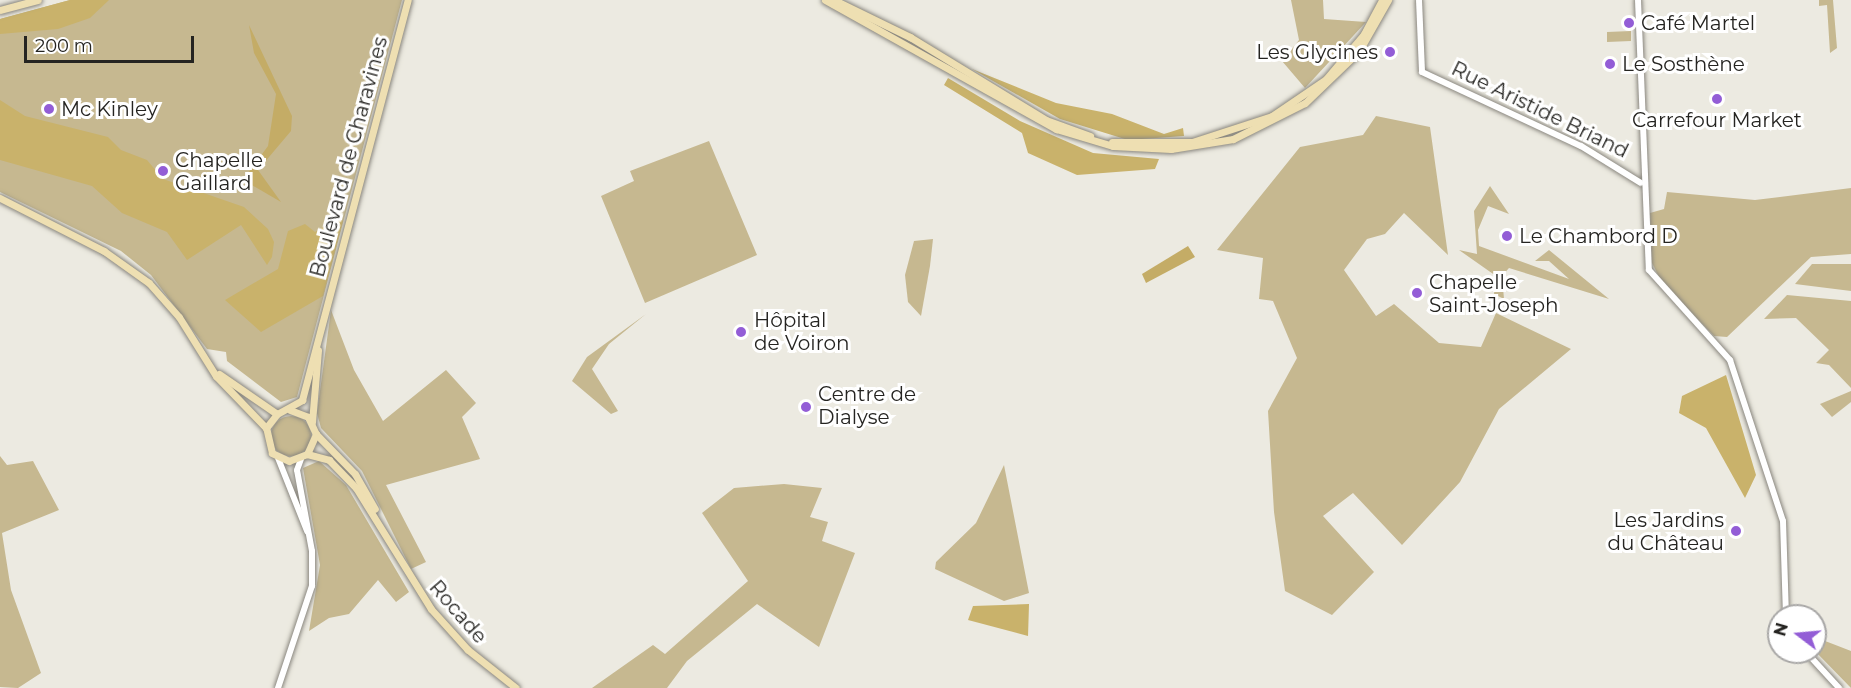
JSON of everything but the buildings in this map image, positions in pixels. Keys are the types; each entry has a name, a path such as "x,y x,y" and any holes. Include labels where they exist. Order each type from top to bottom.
{"main road":[{"path":"0,10 38,0"},
{"name":"Boulevard de Charavines","path":"290,410 302,400 408,0"},
{"path":"825,0 904,47 1072,136 1132,149 1190,148 1242,135 1305,103 1359,51 1388,0"},
{"path":"834,0 910,37 1004,96 1074,131 1132,144 1182,143 1250,127 1300,99 1354,48 1382,0"},
{"name":"Rue Aristide Briand","path":"1419,0 1421,71 1631,172 1641,184"},
{"path":"1638,0 1641,184 1649,270 1727,356 1750,413 1783,521 1786,604"},
{"path":"904,47 910,37"},
{"path":"1631,172 1641,165"},
{"path":"0,198 135,272 179,317 209,363 266,428 267,446 278,458 311,540"},
{"name":"Boulevard de Charavines","path":"316,434 312,422 322,322"},
{"path":"209,363 244,395 277,414"},
{"path":"266,428 277,414 290,410 312,422"},
{"path":"278,688 309,601 311,540 297,476 304,456 316,434"},
{"name":"Rocade","path":"316,434 360,481 390,544"},
{"path":"278,458 304,456"},
{"name":"Rocade","path":"304,456 324,458 348,478 442,623 516,688"},
{"path":"1817,664 1839,688"}],"shaded area":[{"path":"70,0 402,0 297,397 281,402 227,361 226,352 207,349 151,275 121,251 0,192 0,19"},
{"path":"70,0 109,0 90,18 58,29 0,34 0,19"},
{"path":"1291,0 1323,0 1324,19 1366,22 1305,88 1282,61 1299,40"},
{"path":"1819,0 1833,0 1837,48 1830,53 1827,5 1819,6"},
{"path":"249,25 292,116 291,131 258,170 281,202 243,180 268,146 276,94 254,53"},
{"path":"1631,31 1631,41 1607,42 1607,32"},
{"path":"972,69 1056,103 1112,114 1164,134 1183,128 1184,136 1128,140 1060,119"},
{"path":"948,78 1020,121 1093,153 1159,159 1155,169 1077,175 1028,153 1022,133 944,85"},
{"path":"0,100 25,116 108,137 121,150 147,160 163,179 244,207 268,229 274,242 272,257 267,265 241,225 187,260 167,232 122,213 92,186 0,160"},
{"path":"1376,116 1430,127 1448,255 1404,213 1385,234 1367,239 1344,270 1376,316 1394,304 1439,343 1481,347 1496,313 1571,349 1499,409 1460,482 1402,545 1353,493 1323,516 1374,572 1332,615 1285,591 1274,512 1268,411 1297,358 1273,301 1259,299 1263,258 1217,250 1300,147 1363,135"},
{"path":"709,141 757,255 645,303 601,196 634,181 630,171"},
{"path":"1490,186 1509,214 1488,206 1478,230 1479,246 1569,279 1549,261 1535,261 1549,250 1609,299 1509,268 1502,276 1504,299 1494,294 1496,276 1459,250 1477,254 1474,211"},
{"path":"1851,188 1851,254 1811,257 1727,337 1714,336 1661,281 1652,263 1650,213 1664,209 1667,192 1755,200"},
{"path":"339,218 343,221 323,296 261,332 225,300 278,269 288,231 305,224 315,232"},
{"path":"933,239 921,316 908,302 905,275 914,241"},
{"path":"1188,246 1195,257 1146,283 1142,274"},
{"path":"1812,264 1851,264 1851,291 1795,284"},
{"path":"1787,295 1851,301 1851,388 1829,365 1816,363 1829,350 1796,318 1764,319"},
{"path":"331,310 354,370 383,421 446,370 476,403 462,417 480,459 386,485 426,562 411,569 362,471 321,428 317,413"},
{"path":"646,314 609,344 592,369 618,411 611,414 572,381 587,357"},
{"path":"1726,375 1756,475 1745,498 1706,428 1679,413 1682,396"},
{"path":"1851,391 1851,402 1832,417 1820,404"},
{"path":"291,416 299,417 305,422 310,428 310,444 305,450 299,455 291,456 283,455 277,450 272,444 271,436 272,428 277,422 283,417"},
{"path":"0,456 7,465 33,461 59,510 2,533 11,590 41,673 18,688 0,687"},
{"path":"319,461 346,485 409,592 396,602 378,580 349,614 329,618 309,631 320,565 303,468"},
{"path":"1004,465 1029,593 1004,601 935,569 936,562 976,523"},
{"path":"784,484 822,488 810,517 828,522 822,541 855,553 819,647 757,604 687,661 667,688 592,688 653,645 665,654 748,581 702,513 734,488"},
{"path":"1029,604 1028,636 968,620 973,606"},
{"path":"1827,642 1851,651 1851,688 1827,663"}],"place":[{"name":"Café Martel","path":"1629,23"},
{"name":"Les Glycines","path":"1390,52"},
{"name":"Le Sosthène","path":"1610,64"},
{"name":"Carrefour Market","path":"1717,99"},
{"name":"Mc Kinley","path":"49,109"},
{"name":"Chapelle Gaillard","path":"163,171"},
{"name":"Le Chambord D","path":"1507,236"},
{"name":"Chapelle Saint-Joseph","path":"1417,293"},
{"name":"Hôpital de Voiron","path":"741,332"},
{"name":"Centre de Dialyse","path":"806,407"},
{"name":"Les Jardins du Château","path":"1736,531"}]}
